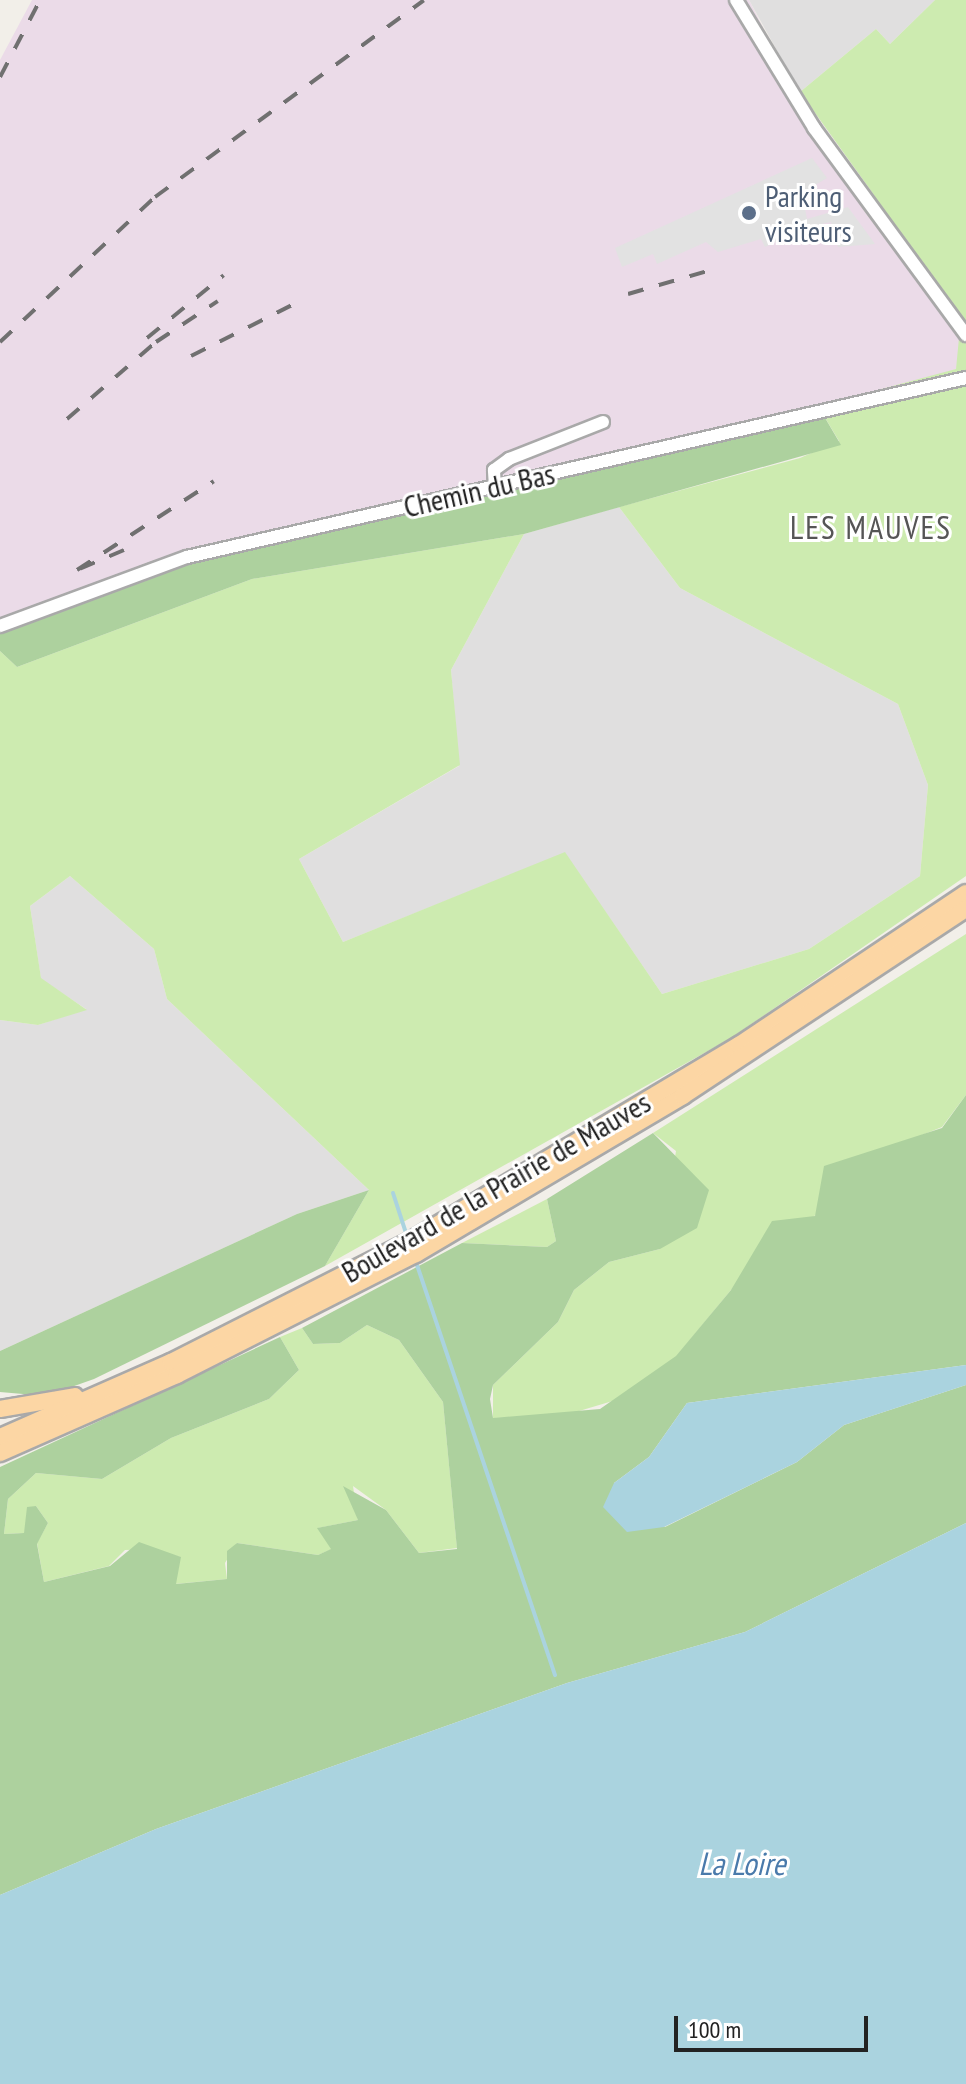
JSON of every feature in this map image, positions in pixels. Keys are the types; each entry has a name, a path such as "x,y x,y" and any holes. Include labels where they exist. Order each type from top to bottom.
{"main road":[{"name":"Boulevard de la Prairie de Mauves","path":"0,1437 289,1303 540,1167 966,893"},
{"name":"Boulevard de la Prairie de Mauves","path":"0,1453 190,1369 456,1231 683,1096 966,909"},
{"path":"0,1409 63,1401 289,1303"}],"street":[{"path":"736,0 814,128 966,335"},
{"name":"Chemin du Bas","path":"0,626 187,557 966,378"},
{"path":"495,486 494,470 509,459 603,422"}],"shaded area":[{"path":"32,0 749,0 787,74 874,196 863,209 959,338 962,356 956,369 928,381 197,548 0,621 0,60"},
{"path":"749,0 935,0 890,44 876,29 800,92"},
{"name":"Parking visiteurs","path":"812,158 827,178 802,193 807,219 848,207 875,244 838,247 831,222 812,226 815,239 799,243 796,233 765,247 761,239 718,252 706,242 657,264 653,254 622,267 615,248"},
{"path":"619,507 680,588 898,704 928,785 920,876 809,949 662,994 565,853 343,942 299,859 459,766 451,670 524,534"},
{"path":"70,876 154,949 167,999 369,1190 297,1214 0,1351 0,1020 38,1025 86,1009 41,979 30,906"}],"green space":[{"path":"935,0 966,0 966,876 731,1038 325,1266 369,1190 167,999 154,949 70,876 30,906 41,978 87,1010 38,1025 0,1020 0,651 17,667 252,579 524,534 451,670 460,765 299,859 343,942 565,852 662,994 809,949 920,876 928,785 898,704 680,588 619,507 800,458 839,441 818,406 956,369 959,338 863,209 874,195 800,92 876,29 890,44"},
{"path":"818,406 841,445 524,534 252,579 17,667 0,651 0,621 152,561"},
{"path":"966,934 966,1095 942,1127 892,1147 731,1290 676,1357 626,1397 559,1417 493,1418 493,1385 558,1322 574,1290 609,1262 660,1249 676,1151 653,1133"},
{"path":"966,1095 966,1365 687,1403 649,1457 614,1483 665,1527 797,1462 844,1425 966,1385 966,1523 745,1632 567,1683 156,1829 0,1895 0,1467 280,1337 299,1370 269,1399 171,1438 102,1479 36,1473 8,1499 4,1534 24,1533 27,1507 36,1506 48,1523 37,1544 44,1582 110,1566 139,1542 181,1557 176,1584 227,1579 227,1551 237,1543 318,1555 331,1549 317,1528 358,1520 343,1486 386,1510 419,1553 457,1549 443,1402 399,1340 367,1325 340,1343 313,1344 302,1328 462,1243 547,1247 556,1241 547,1199 653,1133 709,1190 697,1228 660,1249 609,1262 574,1290 558,1322 493,1385 490,1399 493,1418 600,1409 676,1356 731,1290 772,1221 815,1216 824,1166 942,1128"},
{"path":"369,1190 325,1266 94,1379 46,1396 0,1392 0,1351 297,1214"},
{"path":"547,1199 556,1241 547,1247 462,1243"},
{"path":"367,1325 399,1340 443,1402 457,1548 419,1553 386,1510 353,1486 358,1520 318,1528 332,1549 318,1555 237,1543 225,1563 227,1579 175,1584 180,1557 154,1549 125,1550 109,1566 44,1582 37,1543 48,1523 36,1506 24,1533 4,1534 8,1499 36,1473 102,1479 171,1438 269,1399 299,1370 280,1337 302,1328 313,1344 340,1343"}],"water":[{"path":"966,1365 966,1385 844,1425 797,1462 664,1527 627,1532 603,1507 614,1483 649,1457 687,1403"},
{"name":"La Loire","path":"966,1523 966,2084 0,2084 0,1895 156,1829 567,1683 745,1632"}],"waterway":[{"path":"393,1193 407,1236"},
{"path":"415,1259 555,1675"}],"railway":[{"path":"0,77 40,0"},
{"path":"0,342 155,197 424,0"},
{"path":"628,294 718,268"},
{"path":"147,338 224,275"},
{"path":"191,356 302,300"},
{"path":"67,419 156,342 218,301"},
{"path":"124,550 77,570 214,481"}],"place":[{"name":"Parking visiteurs","path":"749,213"}],"district":[{"name":"LES MAUVES","path":"871,527"}]}
